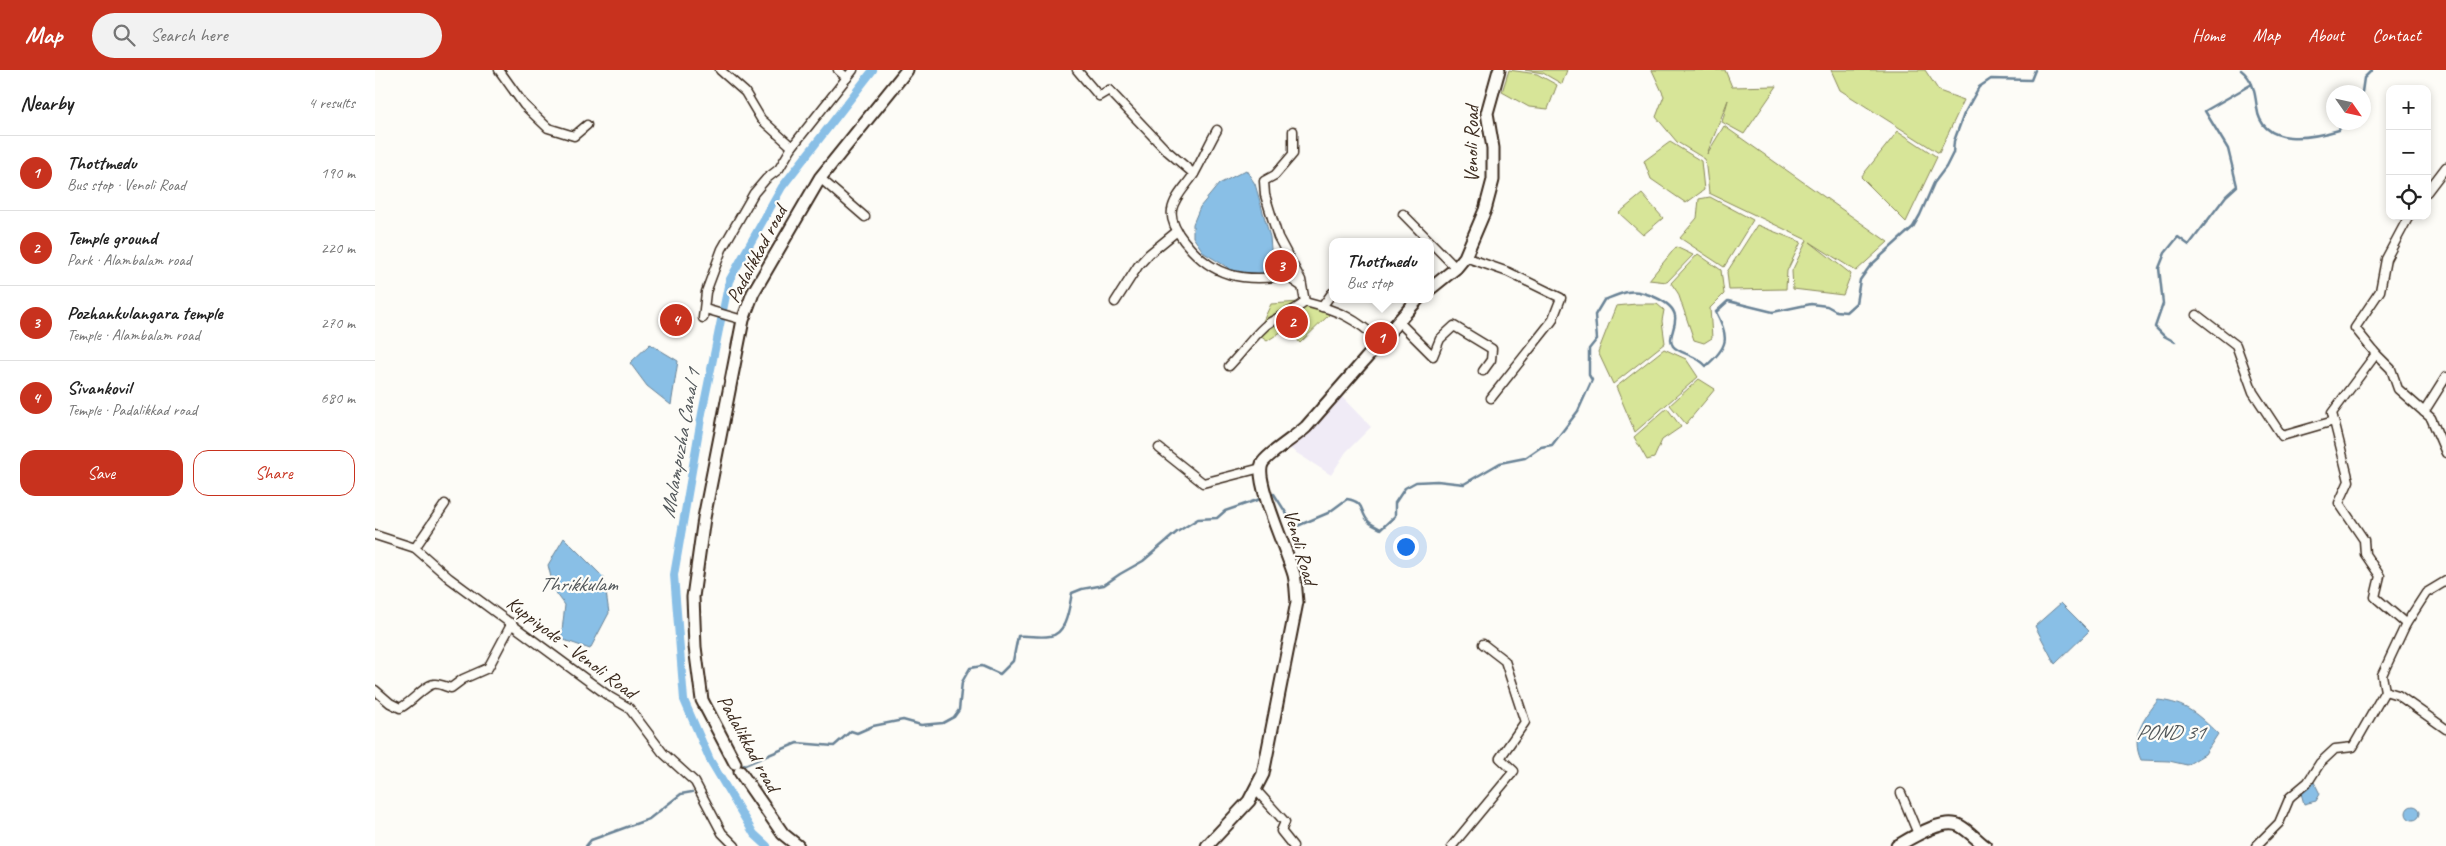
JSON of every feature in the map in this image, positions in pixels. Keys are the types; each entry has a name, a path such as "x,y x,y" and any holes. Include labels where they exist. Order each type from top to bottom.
{"street":[{"path":"499,70 524,105 548,128 574,136 587,125"},
{"path":"720,70 745,92 761,119 792,147"},
{"path":"838,70 847,78"},
{"path":"703,318 705,292 722,249 754,194 766,179 779,169 792,147 853,70"},
{"name":"Padalikkad road","path":"798,846 783,834 738,768 702,700 695,647 693,597 704,518 743,320 753,293 820,178 907,70"},
{"path":"1077,70 1099,96 1109,90 1165,149 1194,174"},
{"name":"Venoli Road","path":"1434,286 1456,268 1465,257 1485,210 1493,180 1493,148 1487,113 1499,70"},
{"path":"1217,130 1194,174 1172,209 1176,232 1188,247 1210,267 1229,275 1259,280 1286,276 1295,269"},
{"path":"1293,131 1293,154 1275,175 1264,181 1265,195 1278,237 1301,280 1305,302"},
{"path":"2431,187 2446,167"},
{"path":"820,178 865,217"},
{"path":"1403,214 1427,238"},
{"path":"2407,220 2386,259 2380,291 2355,328 2391,369 2398,390 2431,418 2446,453"},
{"path":"1115,302 1138,266 1149,254 1176,232"},
{"path":"1434,246 1456,268"},
{"path":"1465,257 1508,272 1561,298 1552,321 1491,398"},
{"path":"1286,276 1301,286"},
{"path":"1322,306 1329,297"},
{"path":"1305,302 1322,306 1354,320 1381,342"},
{"path":"1229,366 1264,327 1279,317 1296,310 1305,302"},
{"path":"1159,448 1203,483 1261,468 1266,458 1291,441 1307,427 1415,303"},
{"path":"705,309 743,320"},
{"path":"2197,315 2237,345 2253,392 2282,436 2334,421"},
{"path":"1399,322 1433,356 1440,339 1454,326 1492,349 1491,360 1483,371"},
{"path":"2376,354 2332,414 2349,482 2339,503 2364,540 2365,554 2379,576 2375,597 2406,624"},
{"path":"2424,412 2446,377"},
{"name":"Venoli Road","path":"1207,846 1249,801 1263,774 1297,602 1295,576 1264,490 1261,468"},
{"path":"415,548 445,504"},
{"name":"Kuppiyode - Venoli Road","path":"375,535 415,548 449,578 610,697 629,708 663,753 695,782 721,833 735,846"},
{"path":"2256,846 2279,823 2290,798 2308,782 2321,762 2335,749 2353,747 2385,691 2382,675 2406,624 2426,593 2446,581"},
{"path":"375,690 399,708 414,700 434,684 451,688 463,679 488,668 512,623"},
{"path":"1452,846 1514,771 1501,758 1525,722 1505,661 1483,644"},
{"path":"2385,691 2398,695 2446,728"},
{"path":"1256,790 1285,822 1281,831 1293,846"},
{"path":"1901,793 1918,834"},
{"path":"1897,846 1918,834 1950,823 1959,825 1985,846"}],"shaded area":[{"path":"1339,394 1371,427 1346,452 1331,475 1289,448 1320,418"}],"green space":[{"path":"1509,70 1537,74 1557,85 1548,109 1529,107 1502,92"},
{"path":"1525,70 1567,70 1562,84 1543,73"},
{"path":"1652,70 1725,70 1732,87 1777,86 1744,134 1722,122 1728,100 1707,154 1724,126 1888,242 1856,271 1810,242 1851,274 1843,295 1793,289 1792,271 1807,240 1709,193 1705,159 1677,142 1656,117 1664,96"},
{"path":"1831,70 1925,70 1939,91 1964,100 1939,153 1840,90"},
{"path":"1898,131 1937,157 1906,222 1861,177"},
{"path":"1670,142 1701,161 1704,190 1686,203 1651,179 1644,161"},
{"path":"1642,194 1663,218 1643,235 1619,213"},
{"path":"1710,197 1753,220 1724,267 1680,238 1697,218 1699,199"},
{"path":"1757,225 1801,242 1787,271 1786,289 1729,290 1727,272"},
{"path":"1676,247 1693,255 1667,282 1649,280"},
{"path":"1698,254 1721,270 1724,294 1710,308 1712,338 1704,343 1694,340 1678,293 1671,283"},
{"path":"1300,302 1330,314 1300,343 1287,328 1267,341 1257,334 1271,304"},
{"path":"1657,304 1664,310 1662,321 1665,343 1613,384 1598,352 1616,306"},
{"path":"1664,349 1686,359 1698,377 1635,432 1616,387"},
{"path":"1699,379 1715,389 1686,424 1670,405"},
{"path":"1667,408 1681,427 1662,440 1654,458 1647,460 1634,437"}],"water":[{"path":"1246,170 1255,184 1270,237 1272,260 1264,276 1232,270 1204,253 1193,237 1193,224 1200,207 1219,184"},
{"path":"650,344 678,361 671,405 647,386 630,363"},
{"name":"Thrikkulam","path":"564,538 604,578 609,613 590,649 561,639 565,605 554,590 548,565"},
{"path":"2061,603 2089,631 2055,664 2035,626"},
{"name":"POND 31","path":"2158,700 2184,707 2198,716 2218,734 2205,754 2187,765 2169,761 2141,760 2137,743 2138,735 2148,714"},
{"path":"2314,782 2320,794 2316,801 2304,804 2301,793"},
{"path":"2413,806 2418,808 2420,813 2418,818 2413,820 2408,818 2406,813 2408,808"}],"waterway":[{"name":"Malampuzha Canal 1","path":"767,846 754,834 710,760 684,700 674,575 702,413 729,281 782,187 873,70"},
{"path":"1270,495 1274,494 1295,527 1328,513 1347,499 1357,502 1369,522 1381,529 1395,516 1395,503 1405,488 1416,482 1437,481 1464,484 1500,463 1525,458 1541,447 1552,445 1578,411 1592,380 1589,375 1589,349 1597,339 1595,315 1604,300 1627,292 1647,294 1668,306 1675,316 1671,343 1679,351 1697,359 1706,366 1719,353 1725,342 1723,329 1716,312 1728,301 1773,312 1811,304 1827,306 1836,311 1846,312 1856,303 1860,280 1870,266 1913,227 1934,183 1946,167 1953,153 1954,141 1964,114 1979,87 1991,79 2031,80 2035,70"},
{"path":"2241,70 2249,78 2261,121 2268,129 2278,135 2290,137 2315,136 2339,130"},
{"path":"2363,85 2364,78 2372,70"},
{"path":"2175,342 2164,336 2155,327 2163,304 2159,268 2165,253 2178,237 2189,245 2226,196 2237,186 2228,149 2205,111 2252,84"},
{"path":"733,770 797,743 834,746 851,731 857,733 873,726 903,720 921,725 943,723 954,717 959,710 962,682 970,668 982,666 1000,674 1013,661 1018,636 1046,637 1056,634 1064,625 1072,593 1104,585 1143,561 1177,532 1198,519 1217,518 1225,511 1263,498"},
{"path":"586,846 591,840 649,819 681,794 692,792"}],"place":[{"name":"Pozhankulangara temple","path":"1281,266"},
{"name":"Sivankovil","path":"676,320"},
{"name":"Temple ground","path":"1292,322"},
{"name":"Thottmedu","path":"1381,338"}]}
